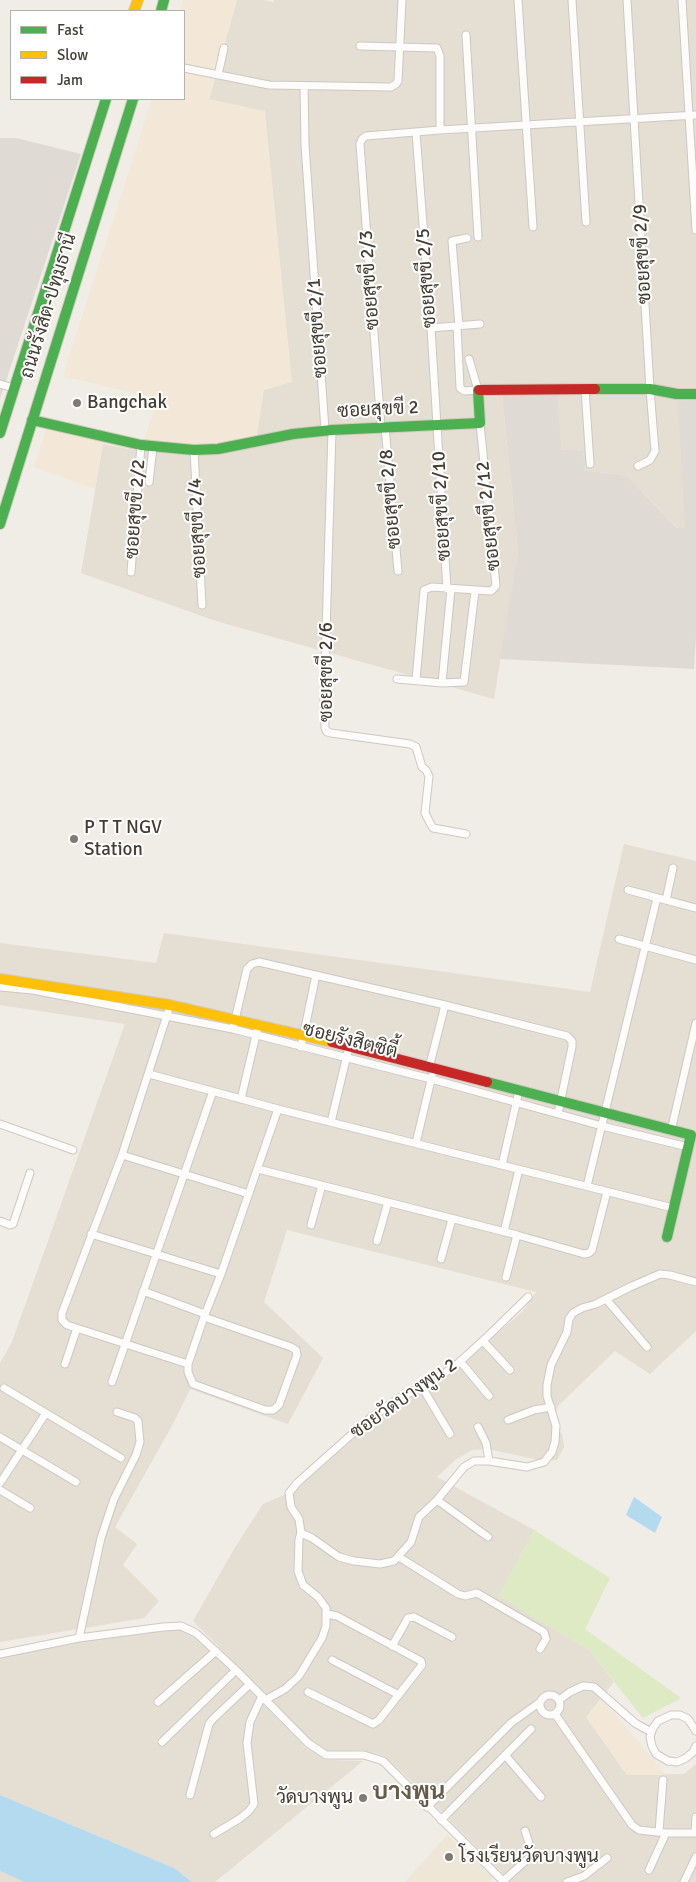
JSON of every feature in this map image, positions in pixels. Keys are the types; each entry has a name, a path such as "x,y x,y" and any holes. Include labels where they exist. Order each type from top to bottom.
{"street":[{"path":"185,68 269,85 391,87 398,81 402,0"},
{"path":"518,0 533,227"},
{"path":"572,0 586,222"},
{"name":"ซอยสุขขี 2/9","path":"627,0 650,389 656,451 650,460 638,466"},
{"path":"682,0 692,115 696,230"},
{"path":"466,35 478,237"},
{"path":"360,46 437,48 440,52 440,130"},
{"path":"218,75 224,48"},
{"name":"ซอยสุขขี 2/1","path":"304,86 304,120 313,256 328,430"},
{"name":"ถนนรังสิต-ปทุมธานี","path":"0,433 106,100"},
{"name":"ถนนรังสิต-ปทุมธานี","path":"0,524 132,100"},
{"path":"416,132 525,127 692,115"},
{"name":"ซอยสุขขี 2/3","path":"383,427 360,144 366,136 416,132"},
{"name":"ซอยสุขขี 2/5","path":"416,132 437,424"},
{"path":"466,238 452,241 458,326 458,383 464,391 650,389 676,394 696,394"},
{"path":"431,328 480,324"},
{"path":"470,359 478,390 480,423"},
{"path":"0,384 14,388"},
{"path":"586,389 590,464"},
{"name":"ซอยสุขขี 2","path":"32,420 141,446 194,450 231,448 293,434 328,430 480,423"},
{"name":"ซอยสุขขี 2/12","path":"475,591 491,591 496,586 480,423"},
{"name":"ซอยสุขขี 2/10","path":"437,424 449,589 442,683"},
{"name":"ซอยสุขขี 2/8","path":"383,427 398,571"},
{"name":"ซอยสุขขี 2/6","path":"328,430 324,728 327,732 331,733 410,744 416,747 422,767 429,776 425,813 430,823 433,828 466,834"},
{"name":"ซอยสุขขี 2/2","path":"131,572 141,446"},
{"path":"149,482 153,447"},
{"name":"ซอยสุขขี 2/4","path":"194,450 202,605"},
{"path":"397,679 442,683 464,682 475,591 432,587 424,590 416,680"},
{"path":"666,900 673,868"},
{"path":"628,890 696,908"},
{"path":"588,1186 657,898"},
{"path":"619,939 696,960"},
{"path":"234,1024 247,969 252,964 259,962 445,1005 566,1036 572,1041 572,1047 558,1114"},
{"path":"301,1047 316,975"},
{"name":"ซอยรังสิตซิตี้","path":"0,978 234,1024 258,1030 301,1047 346,1058 431,1072 519,1091 691,1135 688,1147 516,1102 431,1072 349,1046 304,1035 258,1030"},
{"name":"ซอยรังสิตซิตี้","path":"0,987 168,1010"},
{"path":"416,1143 445,1005"},
{"path":"168,1010 122,1154 62,1313 62,1320 67,1325 188,1364"},
{"path":"670,1130 694,1040 696,1023"},
{"path":"241,1099 258,1030"},
{"path":"331,1122 349,1046"},
{"path":"149,1074 278,1109 673,1208"},
{"path":"112,1382 213,1091"},
{"path":"502,1165 519,1091"},
{"path":"143,1292 204,1315 291,1347 296,1350 297,1355 279,1405 273,1410 265,1410 193,1384 189,1379 188,1364 204,1315 221,1274 278,1109"},
{"path":"0,1124 73,1150"},
{"path":"667,1236 688,1147"},
{"path":"122,1154 249,1194"},
{"path":"258,1169 452,1218 584,1254 592,1250 607,1192"},
{"path":"504,1232 519,1169"},
{"path":"0,1221 13,1224 30,1173"},
{"path":"311,1225 322,1185"},
{"path":"376,1241 388,1202"},
{"path":"441,1259 452,1218"},
{"path":"91,1234 221,1274"},
{"path":"506,1278 517,1235"},
{"path":"301,1533 312,1538 339,1557 380,1564 394,1561 411,1542 419,1517 437,1500 464,1467 489,1458 527,1467 544,1462 552,1452 556,1426 549,1407 547,1385 551,1365 568,1332 569,1319 573,1313 660,1274 696,1282"},
{"name":"ซอยวัดบางพูน 2","path":"327,1614 326,1608 318,1597 303,1585 298,1571 299,1538 301,1533 298,1519 291,1507 289,1493 296,1483 370,1418 401,1397 429,1383 460,1361 528,1297"},
{"path":"606,1299 647,1347"},
{"path":"65,1364 76,1328"},
{"path":"483,1341 510,1370"},
{"path":"460,1361 490,1396"},
{"path":"422,1387 450,1434"},
{"path":"4,1388 121,1458"},
{"path":"508,1420 534,1410 549,1407"},
{"path":"79,1638 101,1538 114,1499 136,1455 140,1442 138,1421 135,1418 118,1412"},
{"path":"0,1483 46,1413"},
{"path":"478,1427 486,1443 489,1458"},
{"path":"0,1436 76,1482"},
{"path":"0,1490 30,1508"},
{"path":"437,1500 488,1537"},
{"path":"399,1557 458,1594 465,1596 476,1593 544,1632 546,1638 540,1649"},
{"path":"214,1834 244,1815 254,1804 247,1743 250,1722 264,1698 285,1689 299,1676 322,1638 327,1614 337,1616 421,1661 422,1665 379,1720 373,1724 308,1692"},
{"path":"392,1646 408,1618 414,1617 452,1637"},
{"path":"0,1654 79,1638 181,1626 196,1633 216,1651 308,1743 326,1755 364,1755 383,1761 499,1880 531,1856 526,1831"},
{"path":"158,1702 216,1651"},
{"path":"332,1660 399,1695"},
{"path":"162,1742 236,1670"},
{"path":"190,1794 209,1724 250,1684"},
{"path":"559,1700 582,1686 594,1687 634,1723 651,1732"},
{"path":"427,1807 511,1723 540,1702 542,1698 553,1695 559,1700 560,1708 555,1714 544,1713 541,1710 540,1702"},
{"path":"555,1714 632,1825 639,1830 696,1833 696,1817"},
{"path":"695,1727 684,1717 671,1715 658,1720 651,1732 650,1741 654,1750 664,1760 673,1762 682,1760 695,1750"},
{"path":"441,1820 531,1729"},
{"path":"505,1755 541,1797"},
{"path":"648,1870 662,1832 662,1780"},
{"path":"684,1882 696,1856"},
{"path":"567,1882 584,1876 607,1858"}],"shaded area":[{"path":"183,0 237,0 209,99 265,111 292,382 264,390 256,442 222,451 134,450 103,444 95,489 34,467 47,427 144,440 158,399 63,376 152,100 185,100 185,10 180,10"},
{"path":"237,0 274,2 274,0 696,0 696,547 627,476 584,470 502,396 518,551 494,699 216,621 81,573 103,444 134,450 222,451 209,100"},
{"path":"0,138 16,138 81,154 0,399"},
{"path":"557,394 561,450 583,451 584,470 627,476 677,528 685,528 678,401 696,399 696,637 694,669 500,659 518,551 502,395"},
{"path":"624,844 696,861 696,1331 650,1374 615,1351 559,1405 551,1421 562,1434 564,1447 557,1460 544,1461 488,1449 472,1450 455,1460 437,1477 534,1530 499,1596 589,1650 614,1682 586,1717 627,1775 684,1774 696,1764 696,1882 511,1882 384,1756 363,1750 328,1751 310,1739 193,1621 234,1549 263,1504 296,1490 373,1421 403,1400 431,1386 455,1370 522,1312 536,1292 287,1230 264,1302 323,1358 288,1424 190,1389 174,1422 115,1527 137,1544 123,1565 159,1601 144,1618 0,1642 0,1363 12,1342 125,1024 0,1005 0,943 156,963 164,933 590,992"},
{"path":"159,1627 183,1630 203,1643 305,1747 326,1760 363,1761 215,1882 192,1882 174,1868 0,1795 0,1653"},
{"path":"602,1698 666,1775 627,1775 586,1717"},
{"name":"โรงเรียนวัดบางพูน","path":"447,1835 493,1878 490,1882 405,1882"},
{"path":"0,1871 24,1882 0,1882"}],"green space":[{"path":"534,1530 610,1578 585,1629 681,1698 643,1718 589,1650 498,1596"}],"water":[{"path":"634,1497 662,1517 655,1533 626,1515"},
{"path":"0,1795 174,1868 192,1882 24,1882 0,1871"}],"traffic: fast":[{"path":"161,10 164,0"},
{"path":"0,433 106,100"},
{"path":"0,524 133,100"},
{"path":"595,389 650,389 677,394 696,394"},
{"path":"32,420 141,445 194,450 218,449 293,434 332,430 480,423 479,390"},
{"path":"487,1082 691,1135 667,1237"}],"traffic: slow":[{"path":"134,10 138,0"},
{"path":"0,979 170,1005 332,1042"}],"traffic: jam":[{"path":"479,390 595,389"},
{"path":"332,1042 487,1082"}],"place":[{"name":"Bangchak","path":"77,403"},
{"name":"P T T NGV Station","path":"74,839"},
{"name":"วัดบางพูน","path":"363,1798"},
{"name":"โรงเรียนวัดบางพูน","path":"449,1857"}],"district":[{"name":"บางพูน","path":"409,1793"}]}
